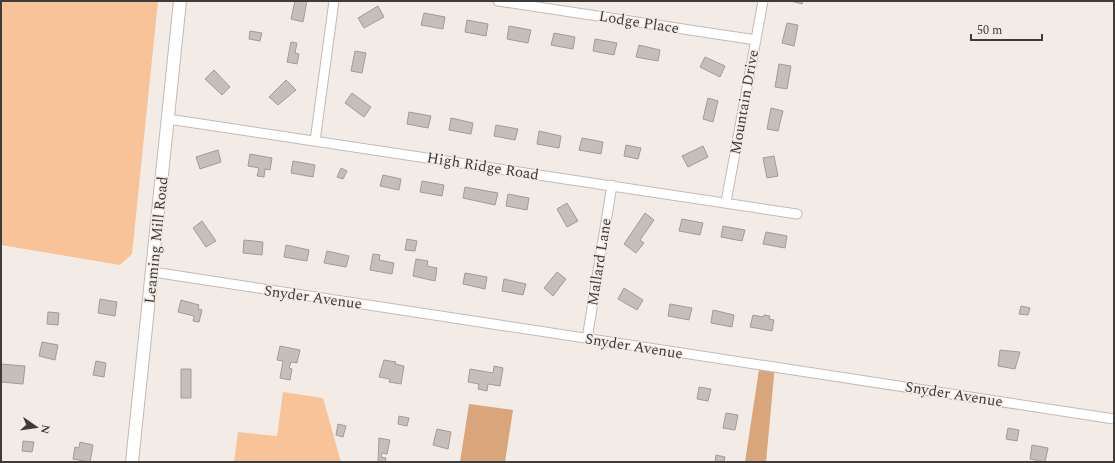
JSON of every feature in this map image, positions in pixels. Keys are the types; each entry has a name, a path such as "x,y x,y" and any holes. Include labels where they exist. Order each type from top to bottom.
{"street":[{"name":"Leaming Mill Road","path":"132,462 153,272 180,1"},
{"path":"315,141 334,1"},
{"name":"Lodge Place","path":"498,1 756,40"},
{"name":"Mountain Drive","path":"726,202 763,1"},
{"name":"High Ridge Road","path":"168,119 726,202 797,214"},
{"name":"Mallard Lane","path":"587,338 612,185"},
{"name":"Snyder Avenue","path":"153,272 1114,419"}],"shaded area":[{"path":"1,1 158,1 132,254 120,265 1,245"},
{"path":"760,363 775,365 766,462 745,462"},
{"path":"283,392 323,398 341,462 234,462 238,432 277,436"},
{"path":"469,404 513,410 505,462 460,462"}],"building":[{"path":"295,1 307,1 303,22 291,19"},
{"path":"791,1 803,1 802,4"},
{"path":"378,6 384,17 364,28 358,18"},
{"path":"424,13 445,17 443,29 421,25"},
{"path":"467,20 488,24 486,36 465,32"},
{"path":"787,23 798,25 794,46 782,43"},
{"path":"509,26 531,30 528,43 507,39"},
{"path":"250,31 262,33 260,41 249,39"},
{"path":"554,33 575,37 573,49 551,45"},
{"path":"595,39 617,43 614,55 593,51"},
{"path":"291,42 297,43 295,53 299,54 297,64 287,62"},
{"path":"639,45 660,50 658,61 636,57"},
{"path":"355,51 366,53 362,73 351,71"},
{"path":"705,57 725,66 720,77 700,67"},
{"path":"779,64 791,66 787,89 775,87"},
{"path":"214,70 230,87 222,95 205,79"},
{"path":"286,80 296,90 278,105 269,97"},
{"path":"352,93 371,107 364,117 345,103"},
{"path":"708,98 718,101 713,122 703,119"},
{"path":"771,108 783,111 778,131 767,129"},
{"path":"409,112 431,116 428,128 407,124"},
{"path":"451,118 473,123 471,134 449,130"},
{"path":"496,125 518,129 515,140 494,136"},
{"path":"539,131 561,136 559,148 537,144"},
{"path":"582,138 603,142 601,154 579,150"},
{"path":"626,145 641,148 638,159 624,156"},
{"path":"703,146 708,157 688,167 682,156"},
{"path":"218,150 221,162 200,169 196,157"},
{"path":"250,154 272,158 270,170 265,169 264,177 257,176 259,168 248,166"},
{"path":"774,156 778,176 767,178 763,158"},
{"path":"293,161 315,165 313,177 291,173"},
{"path":"341,168 347,171 343,179 337,177"},
{"path":"383,175 401,179 399,190 380,186"},
{"path":"422,181 444,185 442,196 420,192"},
{"path":"465,187 498,193 495,205 463,198"},
{"path":"508,194 529,198 527,210 506,206"},
{"path":"567,203 578,221 567,227 557,209"},
{"path":"645,213 654,220 640,240 644,243 636,253 624,244"},
{"path":"682,219 703,223 700,235 679,231"},
{"path":"202,221 216,241 206,247 193,228"},
{"path":"723,226 745,230 742,241 721,237"},
{"path":"766,232 787,236 785,248 763,244"},
{"path":"407,239 417,241 415,251 405,250"},
{"path":"244,240 263,242 262,255 243,253"},
{"path":"286,245 309,250 307,261 284,257"},
{"path":"327,251 349,256 346,267 324,263"},
{"path":"373,254 380,255 379,260 394,263 392,274 370,270"},
{"path":"416,259 428,261 427,266 437,268 435,281 413,276"},
{"path":"557,272 566,279 553,296 544,288"},
{"path":"465,273 487,277 485,289 463,284"},
{"path":"504,279 526,284 523,295 502,291"},
{"path":"624,288 643,300 637,310 618,299"},
{"path":"100,299 117,302 115,316 98,313"},
{"path":"181,300 199,305 198,309 202,310 199,322 193,321 194,316 178,312"},
{"path":"670,304 692,308 689,320 668,316"},
{"path":"1021,306 1030,308 1028,315 1019,314"},
{"path":"713,310 734,315 732,327 711,323"},
{"path":"48,312 59,313 58,325 47,324"},
{"path":"753,315 763,317 764,315 770,316 769,319 774,320 772,331 750,327"},
{"path":"42,342 58,345 55,360 39,356"},
{"path":"280,346 300,350 297,363 291,362 289,368 292,369 290,380 280,378 283,361 277,360"},
{"path":"1000,350 1020,352 1015,369 998,366"},
{"path":"384,360 396,362 395,364 404,366 401,384 389,382 390,379 379,377"},
{"path":"96,361 106,363 104,377 93,375"},
{"path":"1,364 25,366 23,384 1,382"},
{"path":"494,366 503,368 500,386 488,384 487,391 478,389 479,384 468,382 470,369 493,373"},
{"path":"181,369 191,369 191,398 181,398"},
{"path":"699,387 711,389 708,401 697,399"},
{"path":"726,413 738,415 735,430 723,428"},
{"path":"399,416 409,418 407,426 398,424"},
{"path":"338,424 346,426 343,437 336,435"},
{"path":"1008,428 1019,430 1017,441 1006,439"},
{"path":"437,429 451,432 448,449 433,445"},
{"path":"379,438 390,440 387,454 382,453 381,457 386,458 385,462 378,462"},
{"path":"23,441 34,442 32,452 22,451"},
{"path":"80,442 93,445 90,462 73,459 75,447 79,448"},
{"path":"1032,445 1048,448 1045,462 1030,459"},
{"path":"716,455 725,457 724,462 715,462"}]}
